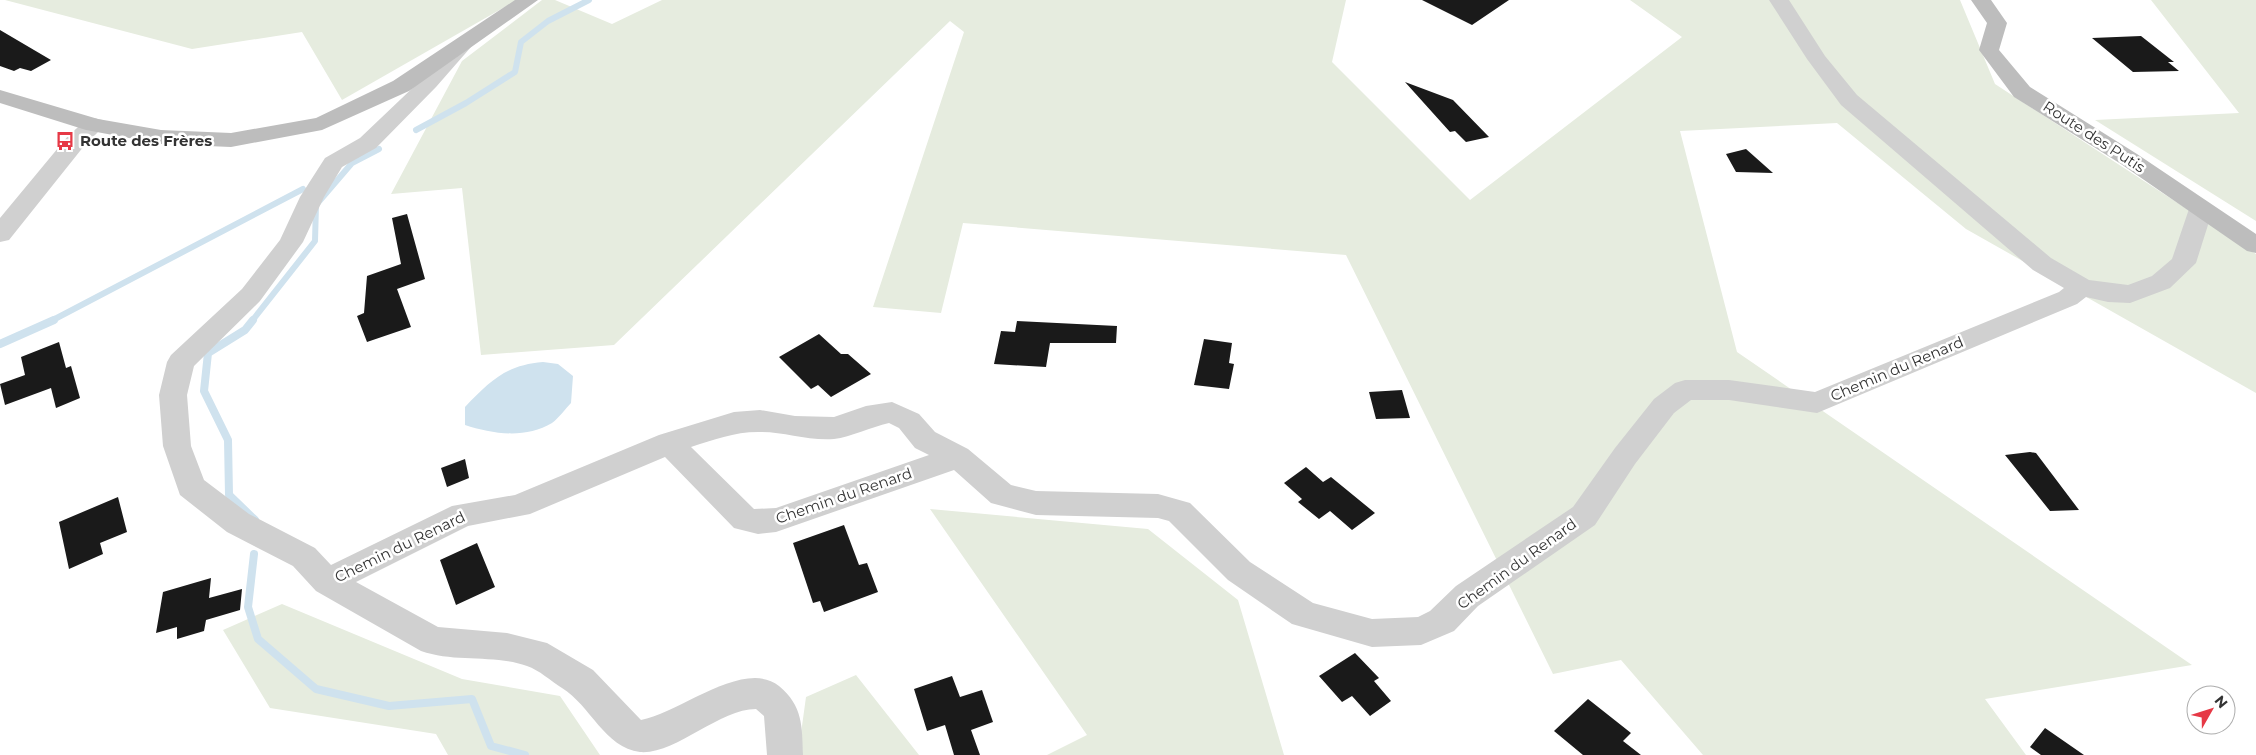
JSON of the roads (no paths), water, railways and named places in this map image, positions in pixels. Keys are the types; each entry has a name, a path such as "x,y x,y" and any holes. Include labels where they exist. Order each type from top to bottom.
{"street":[{"path":"0,96 94,124 161,137 231,140 322,123 401,86 528,0"},
{"path":"1779,0 1817,59 1850,100 2042,264 2081,287 2108,294 2130,294 2161,282 2183,263 2201,208"},
{"name":"Route des Putis","path":"1981,0 1997,23 1989,50 2022,92 2129,158 2256,245"},
{"path":"464,43 429,83 368,143 333,163 312,197 291,242 251,295 181,362 173,395 177,446 191,487 238,524 304,557 327,582 433,641 507,647 535,653 581,681 626,730 640,736 662,732 739,694 763,694 780,708 784,726 785,755"},
{"path":"0,234 76,141 94,124"},
{"name":"Chemin du Renard","path":"327,582 463,514 519,506 669,443 734,423 760,421 795,427 835,428 866,417 892,412 909,421 925,440 958,457 1002,495 1036,502 1158,506 1179,512 1239,571 1304,614 1372,633 1421,631 1442,620 1467,596 1584,516 1625,456 1664,406 1685,390 1729,390 1817,403 2068,298 2081,287"},
{"name":"Chemin du Renard","path":"669,443 745,519 758,522 776,520 958,457"}],"water":[{"path":"543,362 558,364 573,376 571,403 555,421 542,428 520,433 498,433 465,425 465,407 491,382 519,367"}],"waterway":[{"path":"416,130 466,103 515,72 521,42 548,21 589,0"},
{"path":"252,321 315,241 316,205 352,163 379,149"},
{"path":"51,321 303,189"},
{"path":"0,344 54,320"},
{"path":"253,320 245,330 208,353 204,391 228,440 229,495 255,520"},
{"path":"254,554 248,607 258,639 316,689 389,706 472,699 491,746 525,755"}],"place":[{"name":"Route des Frères","path":"65,141"}]}
